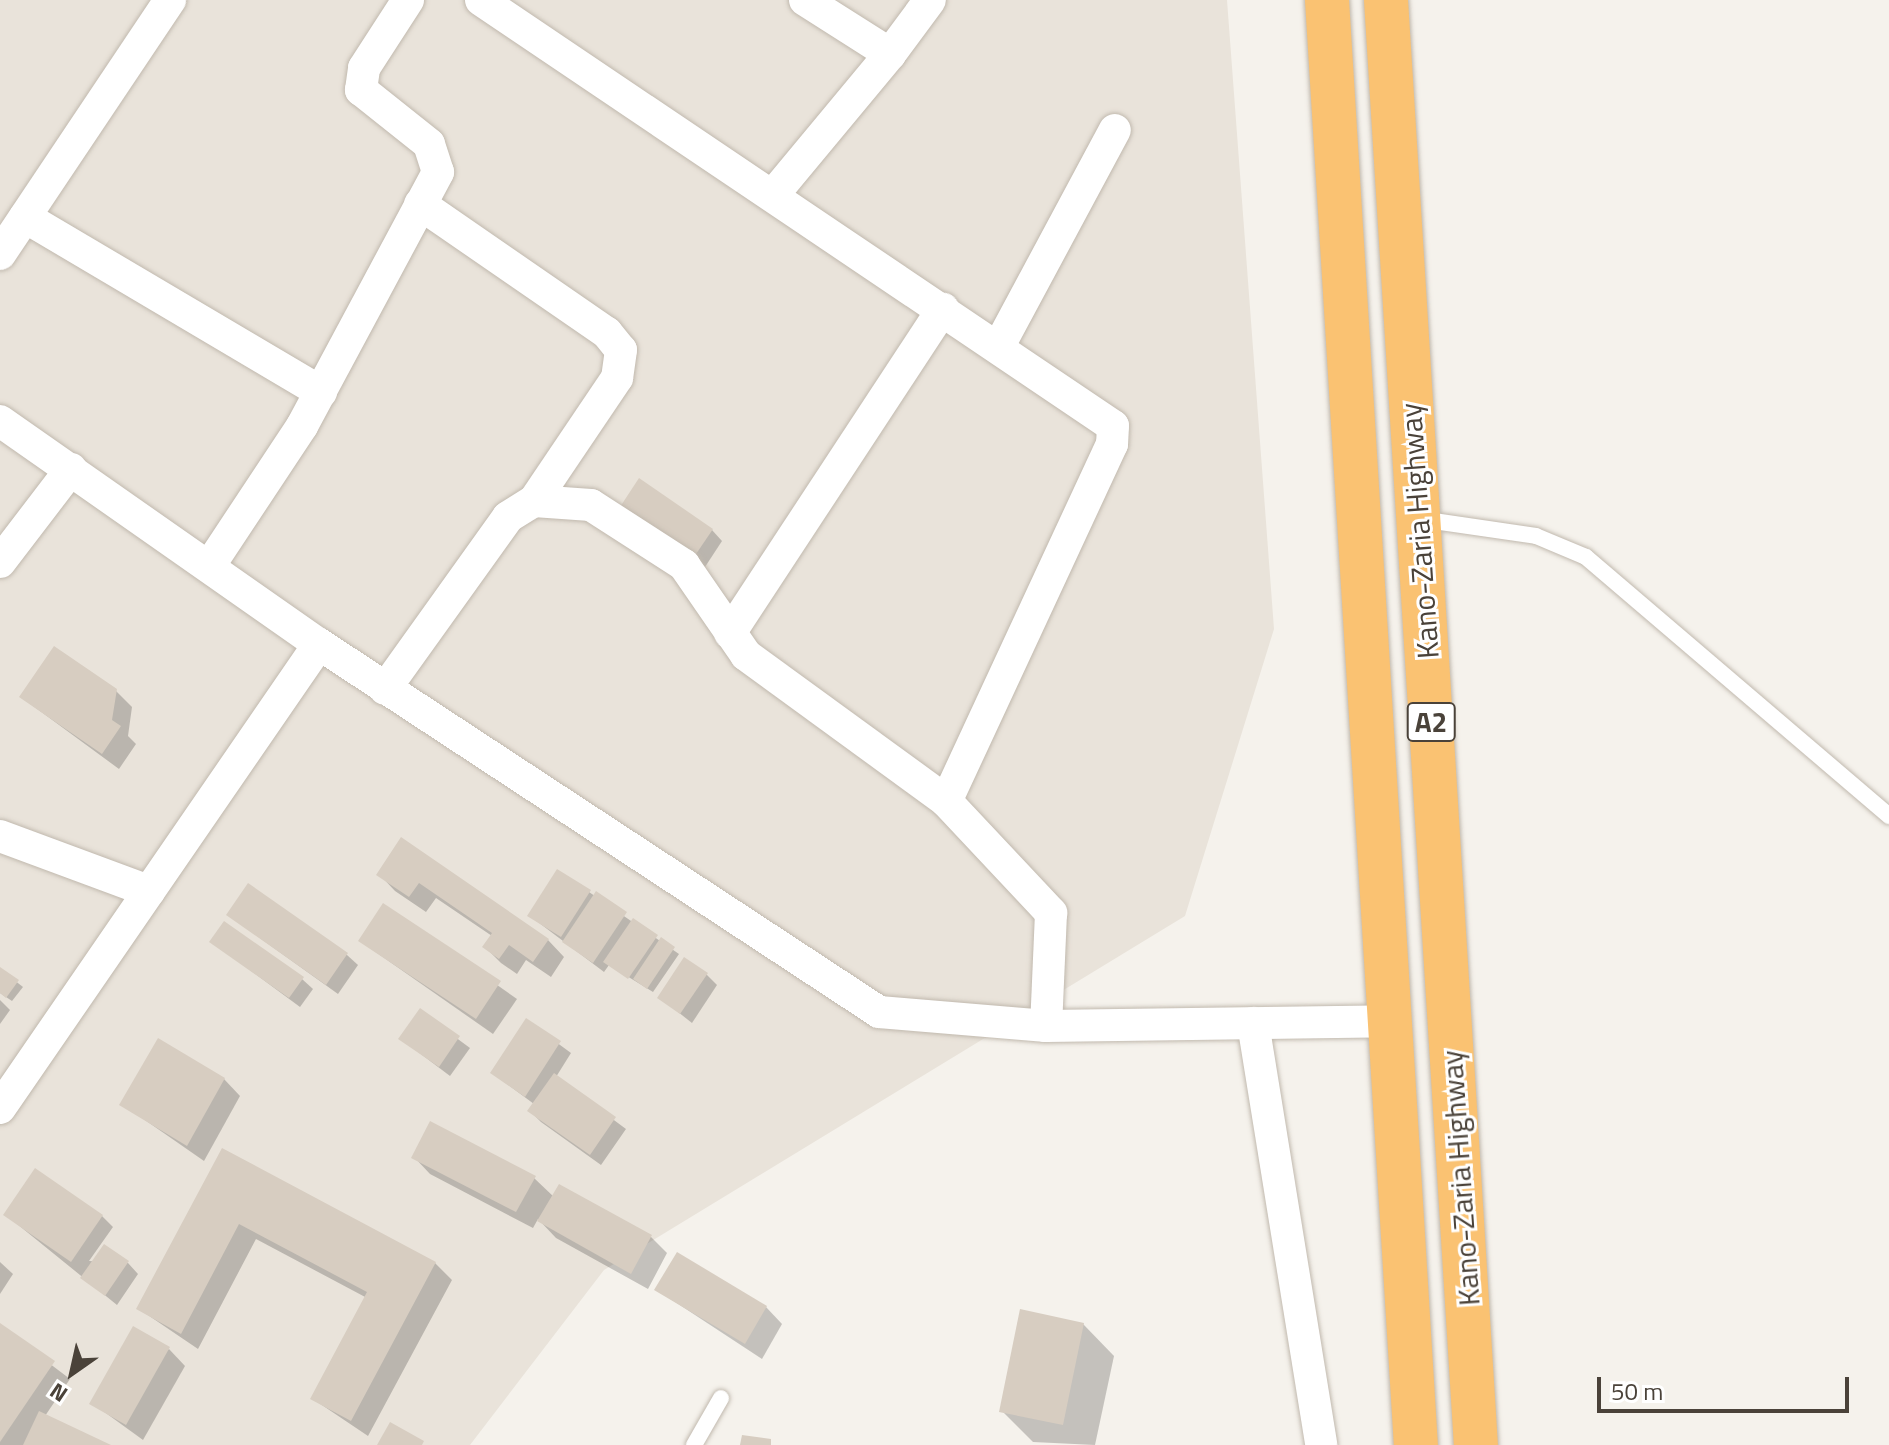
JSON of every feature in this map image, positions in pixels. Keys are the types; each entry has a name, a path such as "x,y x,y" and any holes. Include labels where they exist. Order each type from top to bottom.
{"highway":[{"name":"Kano-Zaria Highway","path":"1327,0 1387,1021 1416,1445"},
{"name":"Kano-Zaria Highway","path":"1386,0 1476,1445"}],"street":[{"path":"0,254 170,0"},
{"path":"210,565 321,392 438,172 435,155 361,90 360,80 408,0"},
{"path":"481,0 1099,410 1113,426 1112,444 946,801"},
{"path":"805,0 890,54"},
{"path":"773,195 890,54 930,0"},
{"path":"999,346 1115,130"},
{"path":"385,689 508,517 534,501 617,378 621,350 607,333 420,204"},
{"path":"25,217 321,392"},
{"path":"730,633 943,309"},
{"path":"0,421 385,689 867,1006 900,1018 1046,1026 1387,1021"},
{"path":"0,562 71,469"},
{"path":"534,501 591,505 647,535 701,584 746,655 946,801 1051,913 1046,1026"},
{"path":"0,1108 319,644"},
{"path":"0,836 149,891"},
{"path":"1253,1023 1321,1445"}],"lane":[{"path":"1419,519 1536,536 1586,557 1889,816"},
{"path":"694,1445 721,1398"}],"shaded area":[{"path":"0,0 1227,0 1274,629 1185,916 604,1270 470,1445 0,1445"}],"building":[{"path":"639,478 713,529 694,557 620,507"},
{"path":"54,646 117,689 112,720 121,726 102,754 19,697"},
{"path":"401,837 549,939 533,962 509,945 499,959 482,947 492,933 419,883 409,897 376,875"},
{"path":"557,869 591,890 561,937 527,916"},
{"path":"248,883 348,953 326,985 226,915"},
{"path":"596,891 627,912 593,963 562,942"},
{"path":"383,903 501,981 476,1019 358,941"},
{"path":"633,918 658,935 628,979 603,962"},
{"path":"224,921 304,977 289,998 209,942"},
{"path":"661,937 675,947 647,989 633,979"},
{"path":"684,957 708,973 680,1014 657,998"},
{"path":"0,967 19,980 6,998 0,993"},
{"path":"420,1008 460,1036 439,1067 398,1039"},
{"path":"526,1018 561,1041 525,1097 490,1073"},
{"path":"158,1038 225,1078 187,1146 119,1105"},
{"path":"554,1073 616,1117 590,1155 527,1111"},
{"path":"430,1121 536,1176 516,1212 411,1158"},
{"path":"222,1148 436,1262 351,1421 310,1399 367,1292 239,1224 181,1334 136,1309"},
{"path":"35,1168 103,1215 71,1262 3,1215"},
{"path":"559,1184 652,1235 631,1274 537,1221"},
{"path":"104,1244 129,1261 105,1296 80,1278"},
{"path":"677,1252 767,1306 745,1344 654,1290"},
{"path":"1020,1309 1084,1323 1063,1425 999,1412"},
{"path":"0,1323 55,1361 0,1442"},
{"path":"133,1326 170,1347 126,1425 89,1404"},
{"path":"39,1411 111,1445 23,1445"},
{"path":"390,1422 424,1441 422,1445 377,1445"},
{"path":"742,1435 771,1439 771,1445 740,1445"}]}
